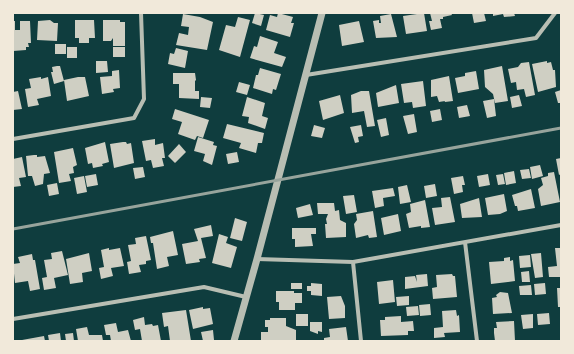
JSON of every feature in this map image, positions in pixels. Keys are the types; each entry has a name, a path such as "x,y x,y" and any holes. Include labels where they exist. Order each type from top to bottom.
{"street":[{"path":"13,139 134,118 144,99 141,13"},
{"path":"234,341 322,13"},
{"path":"306,76 536,38 555,14"},
{"path":"257,259 353,262 561,225"},
{"path":"465,242 477,341"},
{"path":"353,262 361,341"},
{"path":"13,319 204,287 246,297"}],"building":[{"path":"255,13 264,15 261,26 252,23"},
{"path":"278,13 293,17 291,23 294,23 290,37 266,30 270,15 277,17"},
{"path":"424,13 427,31 406,34 403,16"},
{"path":"430,13 451,13 452,15 440,19 442,28 431,30 429,21 432,21"},
{"path":"472,13 484,13 486,21 474,23"},
{"path":"493,13 514,13 515,16 504,17 503,14 493,16"},
{"path":"183,14 200,17 213,22 207,50 176,45 179,33 188,35 189,27 181,26"},
{"path":"391,14 397,37 376,38 373,21 379,20 379,23 381,23 380,16"},
{"path":"238,17 250,20 240,57 219,50 226,25 235,27"},
{"path":"50,20 54,23 58,23 57,41 37,40 38,21"},
{"path":"75,20 94,20 95,38 89,38 89,43 79,43 79,38 75,38"},
{"path":"103,20 120,20 120,22 125,22 125,46 113,46 113,38 111,41 103,41"},
{"path":"13,21 15,21 15,30 20,30 20,21 30,21 31,43 28,43 29,47 26,47 26,50 13,51"},
{"path":"359,21 364,42 342,46 339,25"},
{"path":"260,36 278,42 274,53 286,57 282,67 250,58 254,46 257,47"},
{"path":"55,44 66,44 66,54 55,54"},
{"path":"67,47 77,47 77,58 67,58"},
{"path":"113,47 125,47 125,57 113,57"},
{"path":"176,48 188,51 185,68 168,64 170,53 174,54"},
{"path":"96,61 107,61 108,72 96,73"},
{"path":"547,61 547,63 551,62 553,70 555,70 556,87 538,92 532,64"},
{"path":"529,62 535,95 526,97 524,89 517,90 516,82 511,83 508,69 518,67 521,63"},
{"path":"60,66 64,81 54,84 51,72 53,72 52,67"},
{"path":"502,66 508,101 495,103 493,94 485,87 484,70"},
{"path":"260,68 281,74 276,90 273,89 272,94 253,88 256,75 258,75"},
{"path":"119,70 120,88 113,89 114,92 102,94 100,77 112,76 112,71"},
{"path":"476,71 479,89 458,93 455,78 465,76 465,73"},
{"path":"173,73 195,73 195,91 199,91 199,99 179,98 179,84 173,84"},
{"path":"449,76 453,101 439,102 437,96 431,97 431,80"},
{"path":"41,77 41,79 48,77 51,96 37,99 39,105 28,107 25,89 31,88 29,79"},
{"path":"85,77 89,96 67,101 64,80"},
{"path":"423,81 426,106 413,108 412,102 404,103 401,84"},
{"path":"239,82 250,85 247,95 236,92"},
{"path":"396,85 399,103 378,107 376,93"},
{"path":"561,90 561,103 558,103 555,92"},
{"path":"18,91 22,109 13,110 13,92"},
{"path":"361,91 369,91 375,126 367,127 364,111 352,113 351,95"},
{"path":"340,95 344,113 323,120 319,101"},
{"path":"519,95 522,106 512,108 510,97"},
{"path":"201,97 212,98 210,108 200,107"},
{"path":"247,97 265,103 262,116 268,118 265,129 248,123 249,117 242,116"},
{"path":"494,99 496,116 487,118 483,101"},
{"path":"467,105 470,116 459,118 457,107"},
{"path":"175,109 209,120 203,138 197,136 195,140 178,134 182,122 172,119"},
{"path":"440,109 442,120 432,122 430,111"},
{"path":"414,114 417,132 408,134 403,116"},
{"path":"386,118 389,135 381,137 377,120"},
{"path":"227,124 264,133 262,143 258,143 256,153 239,148 241,143 223,138"},
{"path":"314,125 325,128 322,138 311,136"},
{"path":"361,125 363,136 358,137 359,142 355,143 350,127"},
{"path":"198,137 214,142 213,145 217,146 212,165 203,161 205,154 194,151"},
{"path":"155,139 155,145 163,143 165,158 162,158 164,166 153,168 151,160 146,161 142,141"},
{"path":"105,142 109,162 102,164 103,166 93,168 92,163 88,164 85,148"},
{"path":"126,142 127,144 131,143 134,163 114,168 110,144"},
{"path":"179,144 186,152 175,163 168,156"},
{"path":"73,148 77,165 73,167 74,173 69,174 71,181 59,183 54,152"},
{"path":"237,152 239,162 228,164 226,154"},
{"path":"37,155 37,157 45,156 50,173 44,174 43,184 35,186 32,176 28,176 26,156"},
{"path":"22,157 26,177 19,178 21,186 13,187 13,159"},
{"path":"561,158 561,174 559,175 556,159"},
{"path":"540,165 543,176 532,179 530,167"},
{"path":"143,167 145,177 135,179 133,168"},
{"path":"529,169 531,178 522,179 520,170"},
{"path":"514,171 516,183 506,185 504,173"},
{"path":"554,172 560,202 541,206 538,189 543,185 541,178 548,176 548,173"},
{"path":"96,174 98,185 87,187 85,176"},
{"path":"488,174 490,185 479,187 477,176"},
{"path":"503,174 505,184 498,185 496,175"},
{"path":"84,176 87,192 77,194 74,178"},
{"path":"463,176 465,185 462,185 463,192 454,194 451,178"},
{"path":"57,183 59,194 49,196 47,185"},
{"path":"435,184 437,196 426,198 424,186"},
{"path":"407,185 411,202 400,204 398,187"},
{"path":"393,188 395,196 383,198 384,206 375,208 372,191"},
{"path":"531,189 535,208 518,211 512,195"},
{"path":"504,194 507,211 500,214 488,215 485,198"},
{"path":"354,195 357,212 346,214 343,196"},
{"path":"450,197 455,222 435,225 432,208 442,207 441,198"},
{"path":"479,198 482,217 462,218 460,204"},
{"path":"425,200 430,227 421,228 421,226 409,228 406,214 411,212 410,204"},
{"path":"317,203 334,203 335,211 339,210 340,220 346,223 346,237 326,238 325,224 327,224 326,219 328,214 318,214"},
{"path":"310,204 313,215 298,218 296,208"},
{"path":"373,211 377,237 369,238 368,235 356,238 354,224 357,220 356,214"},
{"path":"398,214 401,231 384,235 381,218"},
{"path":"235,218 247,222 242,241 230,238"},
{"path":"211,225 213,236 201,238 206,258 199,259 200,262 186,264 182,244 198,241 194,229"},
{"path":"292,228 316,228 316,234 311,234 313,246 295,247 295,239 292,239"},
{"path":"173,231 178,255 167,257 169,266 157,269 153,243 151,243 150,237"},
{"path":"219,234 228,237 226,243 237,247 231,268 212,263"},
{"path":"146,236 151,260 146,261 146,264 139,265 141,272 129,274 127,262 131,261 128,245 136,244 135,238"},
{"path":"109,248 109,250 120,248 124,266 111,268 113,276 101,279 99,268 104,267 101,250"},
{"path":"555,248 561,248 561,277 549,277 548,267 557,266"},
{"path":"62,251 68,275 54,278 56,288 44,290 42,278 47,277 44,260 52,259 51,253"},
{"path":"89,253 92,271 82,273 83,282 70,284 66,259"},
{"path":"541,253 543,277 535,278 531,254"},
{"path":"32,254 33,260 35,260 40,289 30,291 28,281 15,283 13,264 20,263 18,257"},
{"path":"530,255 531,267 520,268 519,256"},
{"path":"510,257 510,261 513,260 515,281 491,284 489,262 504,261 504,258"},
{"path":"529,271 530,282 522,282 521,272"},
{"path":"427,274 428,286 405,289 405,277 415,276 417,282 416,275"},
{"path":"452,274 455,276 457,297 433,299 432,288 437,287 436,275"},
{"path":"393,280 395,302 379,304 377,282"},
{"path":"291,283 302,283 302,289 291,289"},
{"path":"311,283 322,284 322,296 311,295 311,291 307,291 307,286 311,286"},
{"path":"545,283 546,294 535,295 534,284"},
{"path":"531,285 532,295 520,295 519,286"},
{"path":"557,288 561,288 561,307 558,307"},
{"path":"276,291 294,291 294,293 302,293 302,303 295,303 295,310 279,310 279,302 276,302"},
{"path":"500,292 508,293 512,313 493,314 492,298 497,297 496,295"},
{"path":"341,296 345,306 345,318 329,319 327,297"},
{"path":"409,296 409,305 397,306 396,297"},
{"path":"430,304 431,315 420,316 419,305"},
{"path":"418,306 419,315 407,316 406,307"},
{"path":"203,307 203,309 210,308 213,324 193,329 189,310"},
{"path":"186,310 191,341 170,341 168,326 164,327 162,313"},
{"path":"456,310 457,316 459,315 460,332 444,333 445,337 434,338 434,328 443,327 442,311"},
{"path":"549,313 550,324 538,325 537,314"},
{"path":"296,314 308,314 308,326 296,326"},
{"path":"533,314 533,328 523,329 521,315"},
{"path":"401,316 401,322 413,321 414,331 408,331 408,335 381,336 380,320 385,320 385,317"},
{"path":"144,317 145,325 158,325 161,341 142,341 140,329 135,330 133,320"},
{"path":"270,318 286,318 286,326 296,330 296,341 261,340 261,332 268,332 268,327 265,327 265,320 270,320"},
{"path":"514,321 515,341 495,341 494,328 497,328 496,322"},
{"path":"310,322 322,322 322,332 318,331 318,334 310,331"},
{"path":"116,323 118,332 128,330 131,341 111,341 110,335 106,335 104,325"},
{"path":"87,327 89,335 102,335 103,341 78,341 76,329"},
{"path":"346,327 348,341 324,341 324,338 330,337 329,329"},
{"path":"213,330 214,340 203,341 201,332"},
{"path":"60,333 61,341 49,341 48,335"},
{"path":"73,333 74,341 66,341 65,334"},
{"path":"44,336 45,341 22,341 22,340"}],"railway":[{"path":"13,229 561,128"}]}
